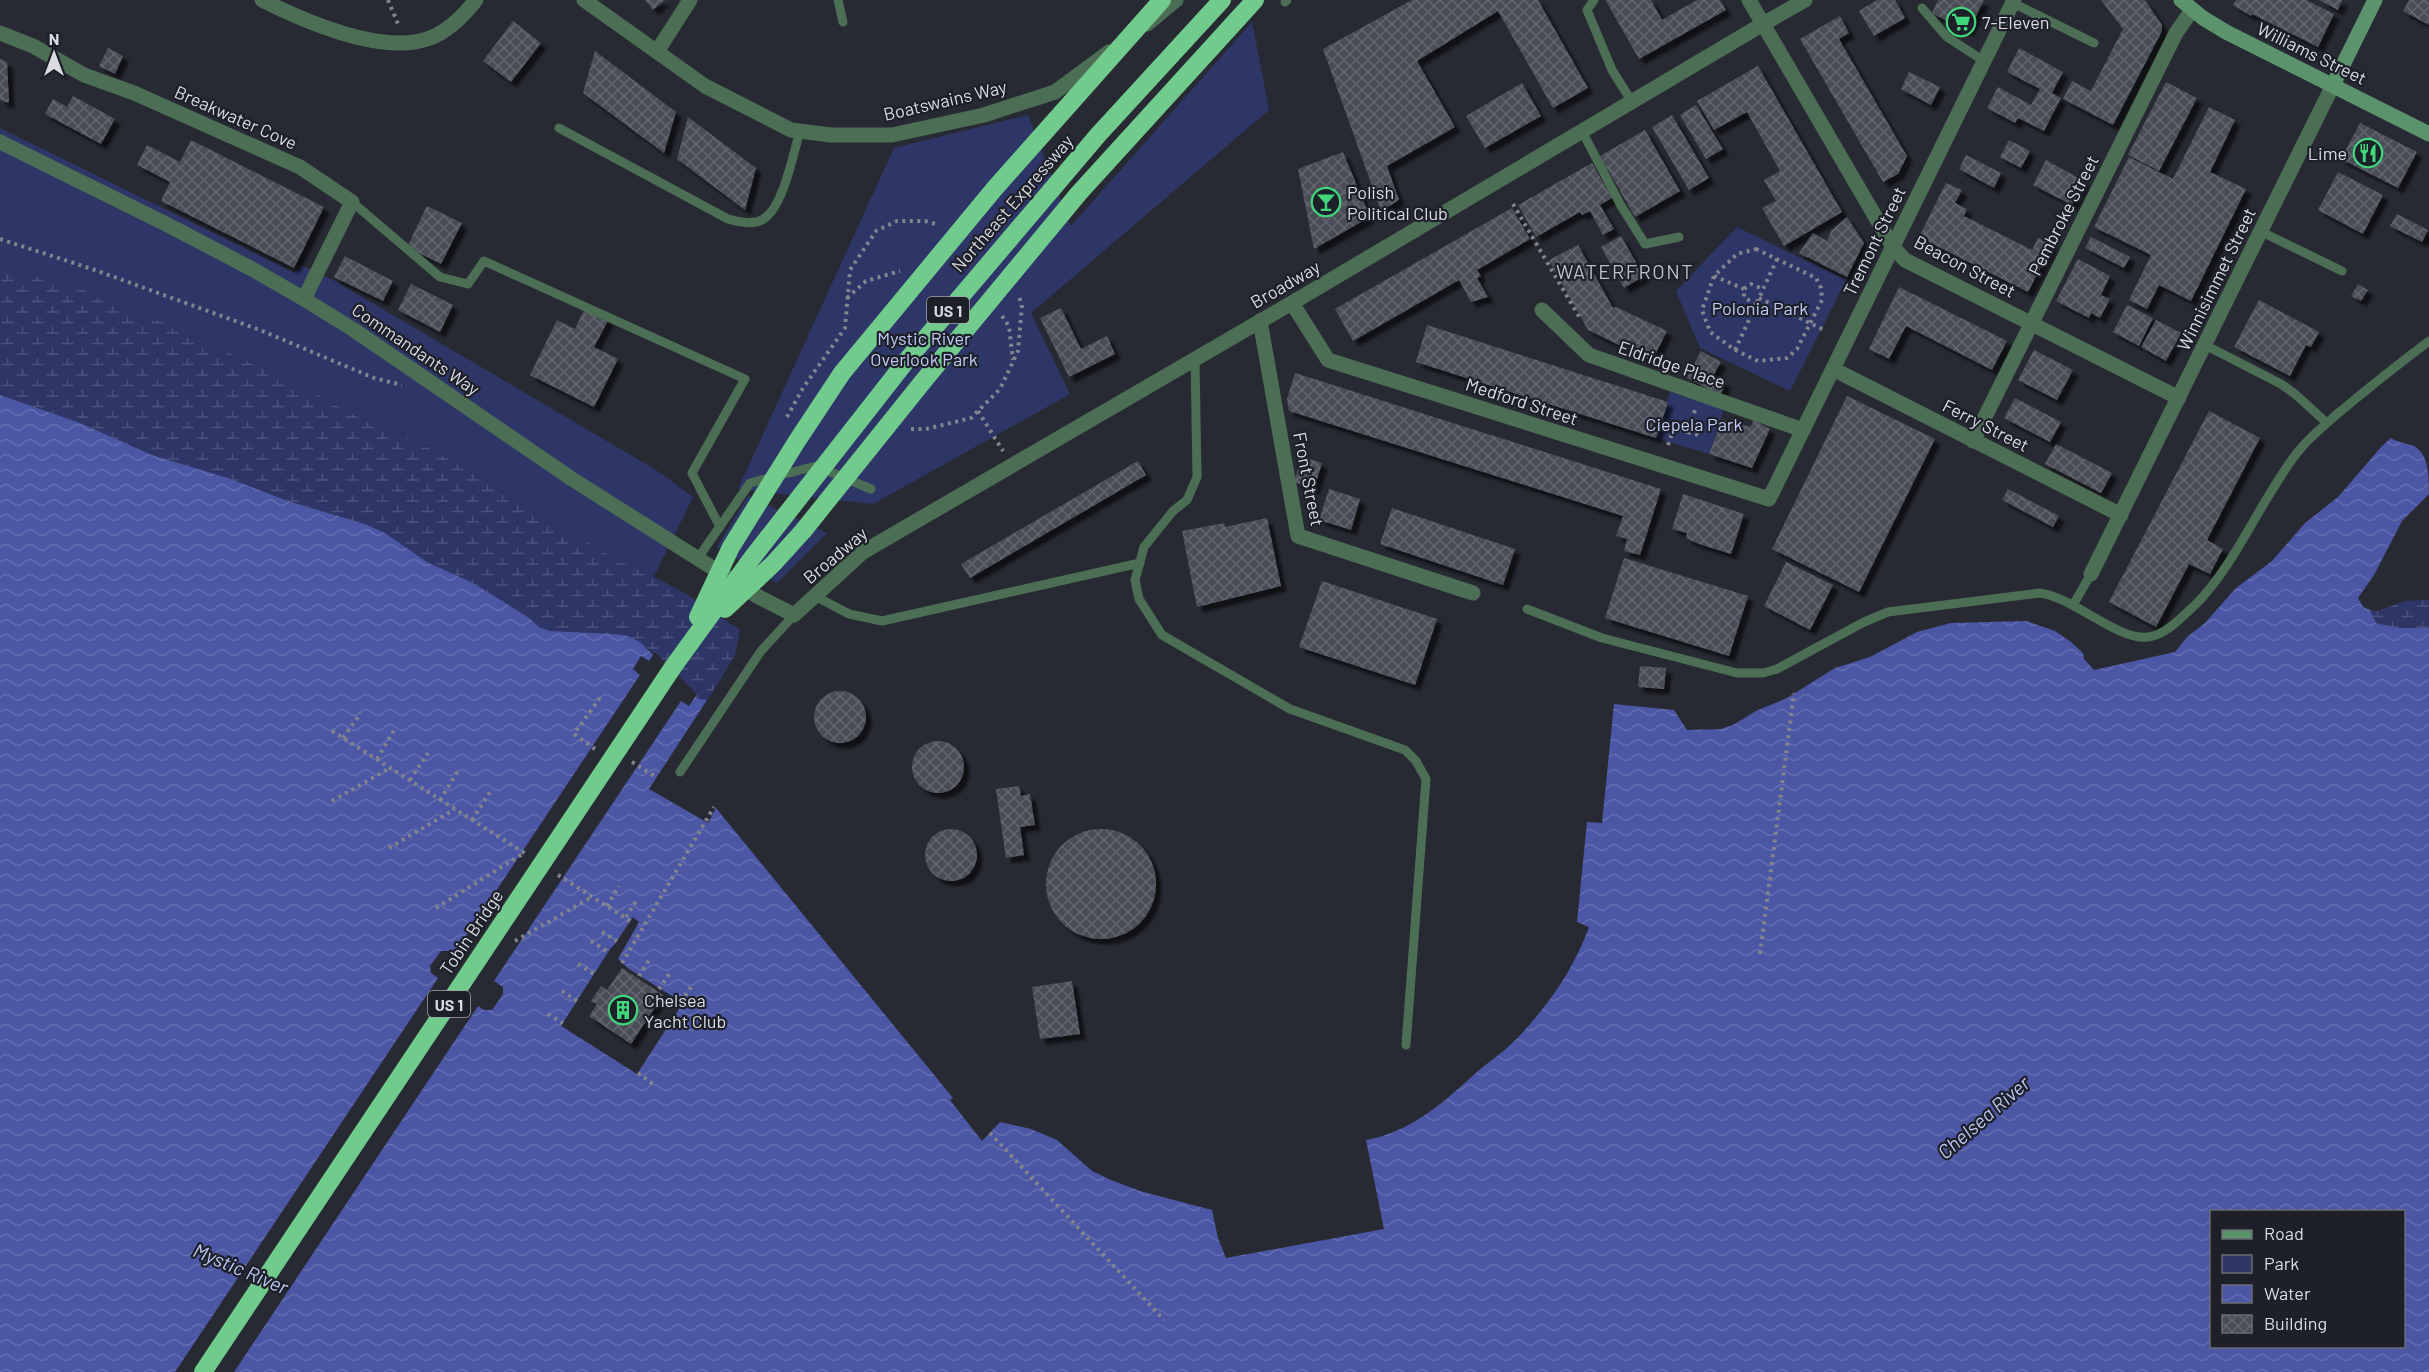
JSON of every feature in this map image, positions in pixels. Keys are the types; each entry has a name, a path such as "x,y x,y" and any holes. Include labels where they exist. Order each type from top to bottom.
{"highway":[{"path":"680,657 731,547 796,441 843,373 995,188 1162,0"},
{"name":"Northeast Expressway","path":"680,657 778,523 921,344 1098,135 1221,0"},
{"name":"Northeast Expressway","path":"695,636 782,518 935,326 1082,153 1221,0"},
{"path":"695,636 773,564 803,531 1079,193 1256,0"},
{"name":"Tobin Bridge","path":"203,1372 695,636"},
{"name":"Tobin Bridge","path":"203,1372 680,657"}],"main road":[{"name":"Winnisimmet Street","path":"2333,85 2375,0"},
{"name":"Williams Street","path":"2187,5 2226,32 2429,134"}],"street":[{"path":"262,0 296,17 329,29 368,39 406,43 431,38 445,30 464,15 476,0"},
{"name":"Boatswains Way","path":"584,0 705,86 791,130 831,135 892,135 984,115 1055,92 1176,0"},
{"path":"658,51 690,0"},
{"name":"Beacon Street","path":"1749,0 1893,247 1905,260 2179,398"},
{"name":"Broadway","path":"794,615 863,552 1292,303 1805,0"},
{"name":"Tremont Street","path":"1769,499 2014,1"},
{"name":"Pembroke Street","path":"1973,441 2176,33 2187,5"},
{"name":"Breakwater Cove","path":"0,33 33,46 84,75 134,93 300,167 352,202"},
{"name":"Winnisimmet Street","path":"2091,574 2333,85"},
{"name":"Commandants Way","path":"0,142 166,224 254,270 303,299 354,330 572,479 757,596 794,615"},
{"path":"303,299 352,202"},
{"name":"Medford Street","path":"1292,303 1328,360 1769,499"},
{"name":"Eldridge Place","path":"1542,310 1589,356 1803,430"},
{"name":"Front Street","path":"1260,321 1298,536 1473,593"},
{"name":"Ferry Street","path":"1833,369 2121,515"}],"lane":[{"path":"838,0 843,22"},
{"path":"1594,0 1587,10 1612,70 1632,102"},
{"path":"2014,1 2094,42"},
{"path":"1922,8 1947,37 1984,61"},
{"path":"559,128 728,219 745,224 764,219 777,204 800,131"},
{"path":"1582,131 1620,204 1645,244 1678,237"},
{"path":"352,202 440,277 468,284 484,261 745,379 693,473 720,527"},
{"path":"2262,232 2342,271"},
{"path":"1527,609 1602,638 1737,673 1751,674 1777,669 1864,622 1888,612 2040,593 2062,598 2126,634 2146,638 2164,631 2210,590 2270,491 2298,451 2384,374 2429,341"},
{"path":"2205,345 2288,389 2327,423"},
{"path":"1195,358 1197,477 1187,500 1173,511 1144,547 1136,580 1139,600 1162,635 1290,709 1405,750 1416,761 1426,779 1406,1045"},
{"path":"698,558 750,483 816,466 871,489"},
{"path":"815,596 849,614 882,621 1140,563"},
{"path":"2073,605 2091,574"},
{"path":"680,772 760,651 794,615"}],"path":[{"path":"388,0 406,43"},
{"path":"1514,204 1587,330"},
{"path":"0,239 95,270 260,330 384,381 402,386 409,382 416,372"},
{"path":"1756,249 1777,259 1816,278 1821,288 1822,300 1797,349 1786,358 1758,361 1735,350 1710,332 1702,310 1714,276 1737,254 1756,249"},
{"path":"1735,350 1777,259"},
{"path":"1714,276 1744,289"},
{"path":"1756,305 1745,300 1744,289 1751,284 1763,289"},
{"path":"1759,298 1824,330"},
{"path":"1688,432 1700,394"},
{"path":"978,411 1011,465"},
{"path":"1668,445 1674,428 1702,436"},
{"path":"1760,954 1794,693"},
{"path":"343,738 361,713"},
{"path":"377,759 394,730"},
{"path":"332,731 530,857"},
{"path":"410,780 428,753"},
{"path":"632,762 656,777"},
{"path":"332,801 390,768"},
{"path":"440,800 458,771"},
{"path":"472,820 490,792"},
{"path":"622,963 714,807"},
{"path":"389,848 455,809"},
{"path":"436,908 524,853"},
{"path":"555,873 628,919 638,898"},
{"path":"607,906 619,886"},
{"path":"505,946 592,897"},
{"path":"602,932 617,941"},
{"path":"591,941 608,952"},
{"path":"639,975 649,960"},
{"path":"578,964 594,974"},
{"path":"659,988 670,973"},
{"path":"681,1002 691,987"},
{"path":"562,991 577,1001"},
{"path":"548,1014 563,1023"},
{"path":"638,1073 653,1084"},
{"path":"990,1133 1164,1320"}],"green space":[{"name":"Mystic River Overlook Park","path":"1252,22 1269,110 1031,313 1070,394 873,504 738,489 894,148 1028,115 1071,226"},
{"path":"0,128 295,273 301,265 333,280 656,470 693,497 654,576 616,560 587,541 548,522 468,470 424,445 381,425 365,421 305,387 197,338 183,334 163,322 102,300 83,289 0,266"},
{"name":"Polonia Park","path":"1737,227 1846,280 1790,391 1700,348 1676,291"},
{"path":"0,266 83,289 102,300 163,322 183,334 197,338 305,387 365,421 381,425 424,445 468,470 548,522 587,541 616,560 638,568 688,595 740,630 735,655 707,700 698,700 649,649 628,637 550,631 539,627 528,617 473,583 427,562 385,533 365,524 288,501 228,478 152,455 80,423 0,395"},
{"name":"Ciepela Park","path":"1670,392 1724,409 1709,454 1656,438"},
{"path":"748,496 827,533 777,583 717,547"},
{"path":"2429,600 2429,628 2399,628 2376,623 2370,610 2377,611 2405,601"}],"water":[{"path":"0,395 80,423 152,455 228,478 288,501 365,524 385,533 427,562 473,583 528,617 539,627 550,631 628,636 640,642 698,699 707,700 649,789 708,823 716,808 953,1098 950,1100 982,1141 1000,1122 1031,1129 1057,1140 1092,1171 1111,1180 1140,1191 1212,1210 1218,1238 1226,1258 1384,1229 1366,1140 1383,1136 1413,1123 1440,1104 1507,1048 1532,1022 1555,992 1574,960 1589,927 1577,922 1587,822 1602,823 1614,704 1674,710 1687,730 1721,729 1787,698 1835,668 1870,657 1917,632 1951,623 2026,621 2055,631 2071,642 2083,653 2084,659 2094,670 2175,652 2236,588 2272,561 2305,523 2338,497 2391,438 2414,446 2423,454 2425,460 2429,494 2402,521 2374,575 2358,598 2363,607 2370,610 2376,623 2399,628 2429,628 2429,1372 0,1372"}],"pier":[{"path":"655,652 697,694 689,706 681,701 494,981 503,987 503,994 492,1010 484,1010 478,1006 234,1372 175,1372 438,978 431,973 430,966 441,951 454,954 640,675 633,669 641,656 649,661"},
{"path":"633,917 639,922 618,959 629,969 683,1003 637,1074 561,1026"}],"building":[{"path":"645,0 665,0 653,10"},
{"path":"1412,0 1538,0 1588,88 1553,108 1498,11 1417,61 1455,127 1387,166 1399,200 1381,211 1323,49"},
{"path":"1651,0 1662,20 1697,0 1720,0 1726,10 1639,59 1606,1"},
{"path":"1877,0 1895,0 1905,18 1874,36 1859,11"},
{"name":"7-Eleven","path":"1938,0 1984,0 1968,32 1932,13"},
{"path":"2101,0 2145,0 2162,25 2162,31 2113,125 2063,99 2072,81 2091,91 2123,29"},
{"path":"2236,0 2306,0 2334,14 2318,47 2252,14 2251,16 2233,5"},
{"path":"2319,0 2342,0 2338,10"},
{"path":"2409,0 2429,0 2429,25 2403,11"},
{"path":"1840,16 1849,33 1839,39 1907,156 1898,174 1883,182 1800,39"},
{"path":"513,21 541,43 511,82 483,61"},
{"path":"108,48 123,56 115,74 99,66"},
{"path":"2019,48 2063,72 2052,93 2061,98 2044,131 2018,118 2015,123 1987,108 1998,87 2031,105 2040,89 2007,72"},
{"path":"595,51 676,112 664,153 583,93"},
{"path":"0,59 7,62 9,103 0,100"},
{"path":"1758,66 1842,212 1784,246 1762,208 1776,201 1764,180 1780,171 1747,112 1714,130 1697,101"},
{"path":"1909,72 1940,87 1931,105 1901,89"},
{"path":"2166,82 2197,98 2159,171 2128,155"},
{"path":"1522,83 1541,116 1485,148 1466,116"},
{"path":"73,96 115,119 101,144 45,114 53,99 67,107"},
{"path":"1696,105 1723,149 1706,159 1680,115"},
{"path":"2209,107 2235,120 2210,172 2246,189 2191,301 2159,285 2147,309 2129,300 2151,255 2094,227 2129,157 2173,179"},
{"path":"1672,115 1709,178 1689,190 1652,127"},
{"path":"688,117 756,168 745,210 677,159"},
{"path":"2360,123 2417,152 2398,188 2341,159"},
{"path":"1645,130 1680,191 1635,217 1600,156"},
{"path":"191,140 324,207 294,268 161,201 170,182 137,165 147,145 180,162"},
{"path":"2009,140 2030,151 2021,168 2000,157"},
{"path":"1343,152 1370,217 1314,249 1298,169"},
{"path":"1966,155 2001,173 1994,188 1959,169"},
{"path":"2046,160 2084,181 2072,205 2033,185"},
{"path":"1592,163 1612,198 1600,205 1614,229 1603,235 1590,211 1582,215 1580,212 1536,237 1518,205"},
{"path":"2338,172 2383,195 2363,234 2318,210"},
{"path":"1946,183 1962,190 1955,203 1967,209 1964,216 2032,250 2038,238 2052,245 2028,292 1919,237"},
{"path":"427,206 462,223 441,264 407,247"},
{"path":"1512,208 1530,239 1477,270 1481,276 1477,278 1488,297 1471,302 1459,280 1353,341 1335,309"},
{"path":"2397,214 2428,230 2422,242 2390,226"},
{"path":"1847,217 1864,243 1847,277 1799,253 1813,233 1827,241 1831,231"},
{"path":"1621,236 1644,276 1624,288 1601,247"},
{"path":"2091,237 2130,257 2124,268 2085,248"},
{"path":"1578,245 1613,308 1616,307 1667,331 1652,361 1588,330 1549,260"},
{"path":"345,256 393,281 383,301 334,277"},
{"path":"2078,259 2110,276 2101,295 2110,299 2100,318 2091,313 2089,318 2056,301"},
{"path":"411,284 453,305 440,332 398,310"},
{"path":"2358,284 2368,290 2361,301 2351,296"},
{"path":"1899,287 2007,341 1992,370 1906,326 1889,359 1869,349"},
{"path":"2259,300 2319,332 2311,347 2306,345 2290,376 2234,347"},
{"path":"2127,305 2153,318 2139,346 2113,332"},
{"path":"585,308 609,319 594,347 618,359 594,407 530,375 557,320 575,329"},
{"path":"1061,308 1081,349 1107,336 1115,354 1069,377 1040,318"},
{"path":"2156,320 2181,333 2166,361 2141,347"},
{"path":"1427,325 1668,402 1656,438 1416,362"},
{"path":"2034,350 2073,370 2057,400 2018,380"},
{"path":"1701,351 1721,362 1713,376 1726,383 1720,395 1687,378"},
{"path":"1295,373 1661,489 1640,555 1624,551 1627,539 1616,536 1623,516 1289,411 1287,399"},
{"path":"1847,396 1935,439 1859,592 1772,549"},
{"path":"2015,398 2061,422 2050,442 2004,418"},
{"path":"2209,411 2260,438 2207,540 2223,549 2210,574 2189,564 2156,627 2109,602"},
{"path":"1722,419 1750,427 1754,420 1770,429 1752,468 1709,454"},
{"path":"2056,444 2112,473 2101,493 2045,464"},
{"path":"1302,457 1322,463 1314,489 1294,482"},
{"path":"1138,461 1146,475 970,578 961,564"},
{"path":"1329,489 1360,499 1351,530 1319,520"},
{"path":"2008,489 2059,516 2053,527 2002,500"},
{"path":"1683,494 1744,514 1731,554 1699,544 1686,538 1687,533 1672,529"},
{"path":"1392,508 1515,549 1503,585 1380,544"},
{"path":"1267,518 1281,586 1197,607 1182,531 1224,523 1225,527"},
{"path":"1624,558 1748,596 1729,656 1605,618"},
{"path":"1786,562 1833,585 1810,630 1764,606"},
{"path":"1322,581 1437,619 1415,685 1299,647"},
{"path":"1640,666 1666,668 1664,689 1638,687"},
{"path":"835,691 845,691 859,698 866,717 859,736 845,743 835,743 825,739 818,732 814,722 814,712 818,702 825,695"},
{"path":"933,741 943,741 957,748 964,767 957,786 943,793 933,793 923,789 916,782 912,772 912,762 916,752 923,745"},
{"path":"1019,786 1021,796 1030,794 1035,825 1020,827 1024,855 1006,858 996,789"},
{"path":"946,829 956,829 970,836 977,855 970,874 956,881 946,881 936,877 929,870 925,860 925,850 929,840 936,833"},
{"path":"1101,829 1122,833 1140,845 1152,863 1156,884 1152,905 1140,923 1122,935 1101,939 1080,935 1062,923 1050,905 1046,884 1050,863 1062,845 1080,833"},
{"name":"Chelsea Yacht Club","path":"622,968 663,995 631,1044 589,1016 597,1004 591,1001 601,986 607,990"},
{"path":"1072,981 1080,1034 1040,1039 1032,987"}],"place":[{"name":"7-Eleven","path":"1961,22"},
{"name":"Lime","path":"2368,153"},
{"name":"Polish Political Club","path":"1326,202"},
{"name":"Chelsea Yacht Club","path":"623,1010"}],"district":[{"name":"WATERFRONT","path":"1625,271"}],"water label":[{"name":"Chelsea River","path":"1983,1117"},
{"name":"Mystic River","path":"241,1268"}]}
